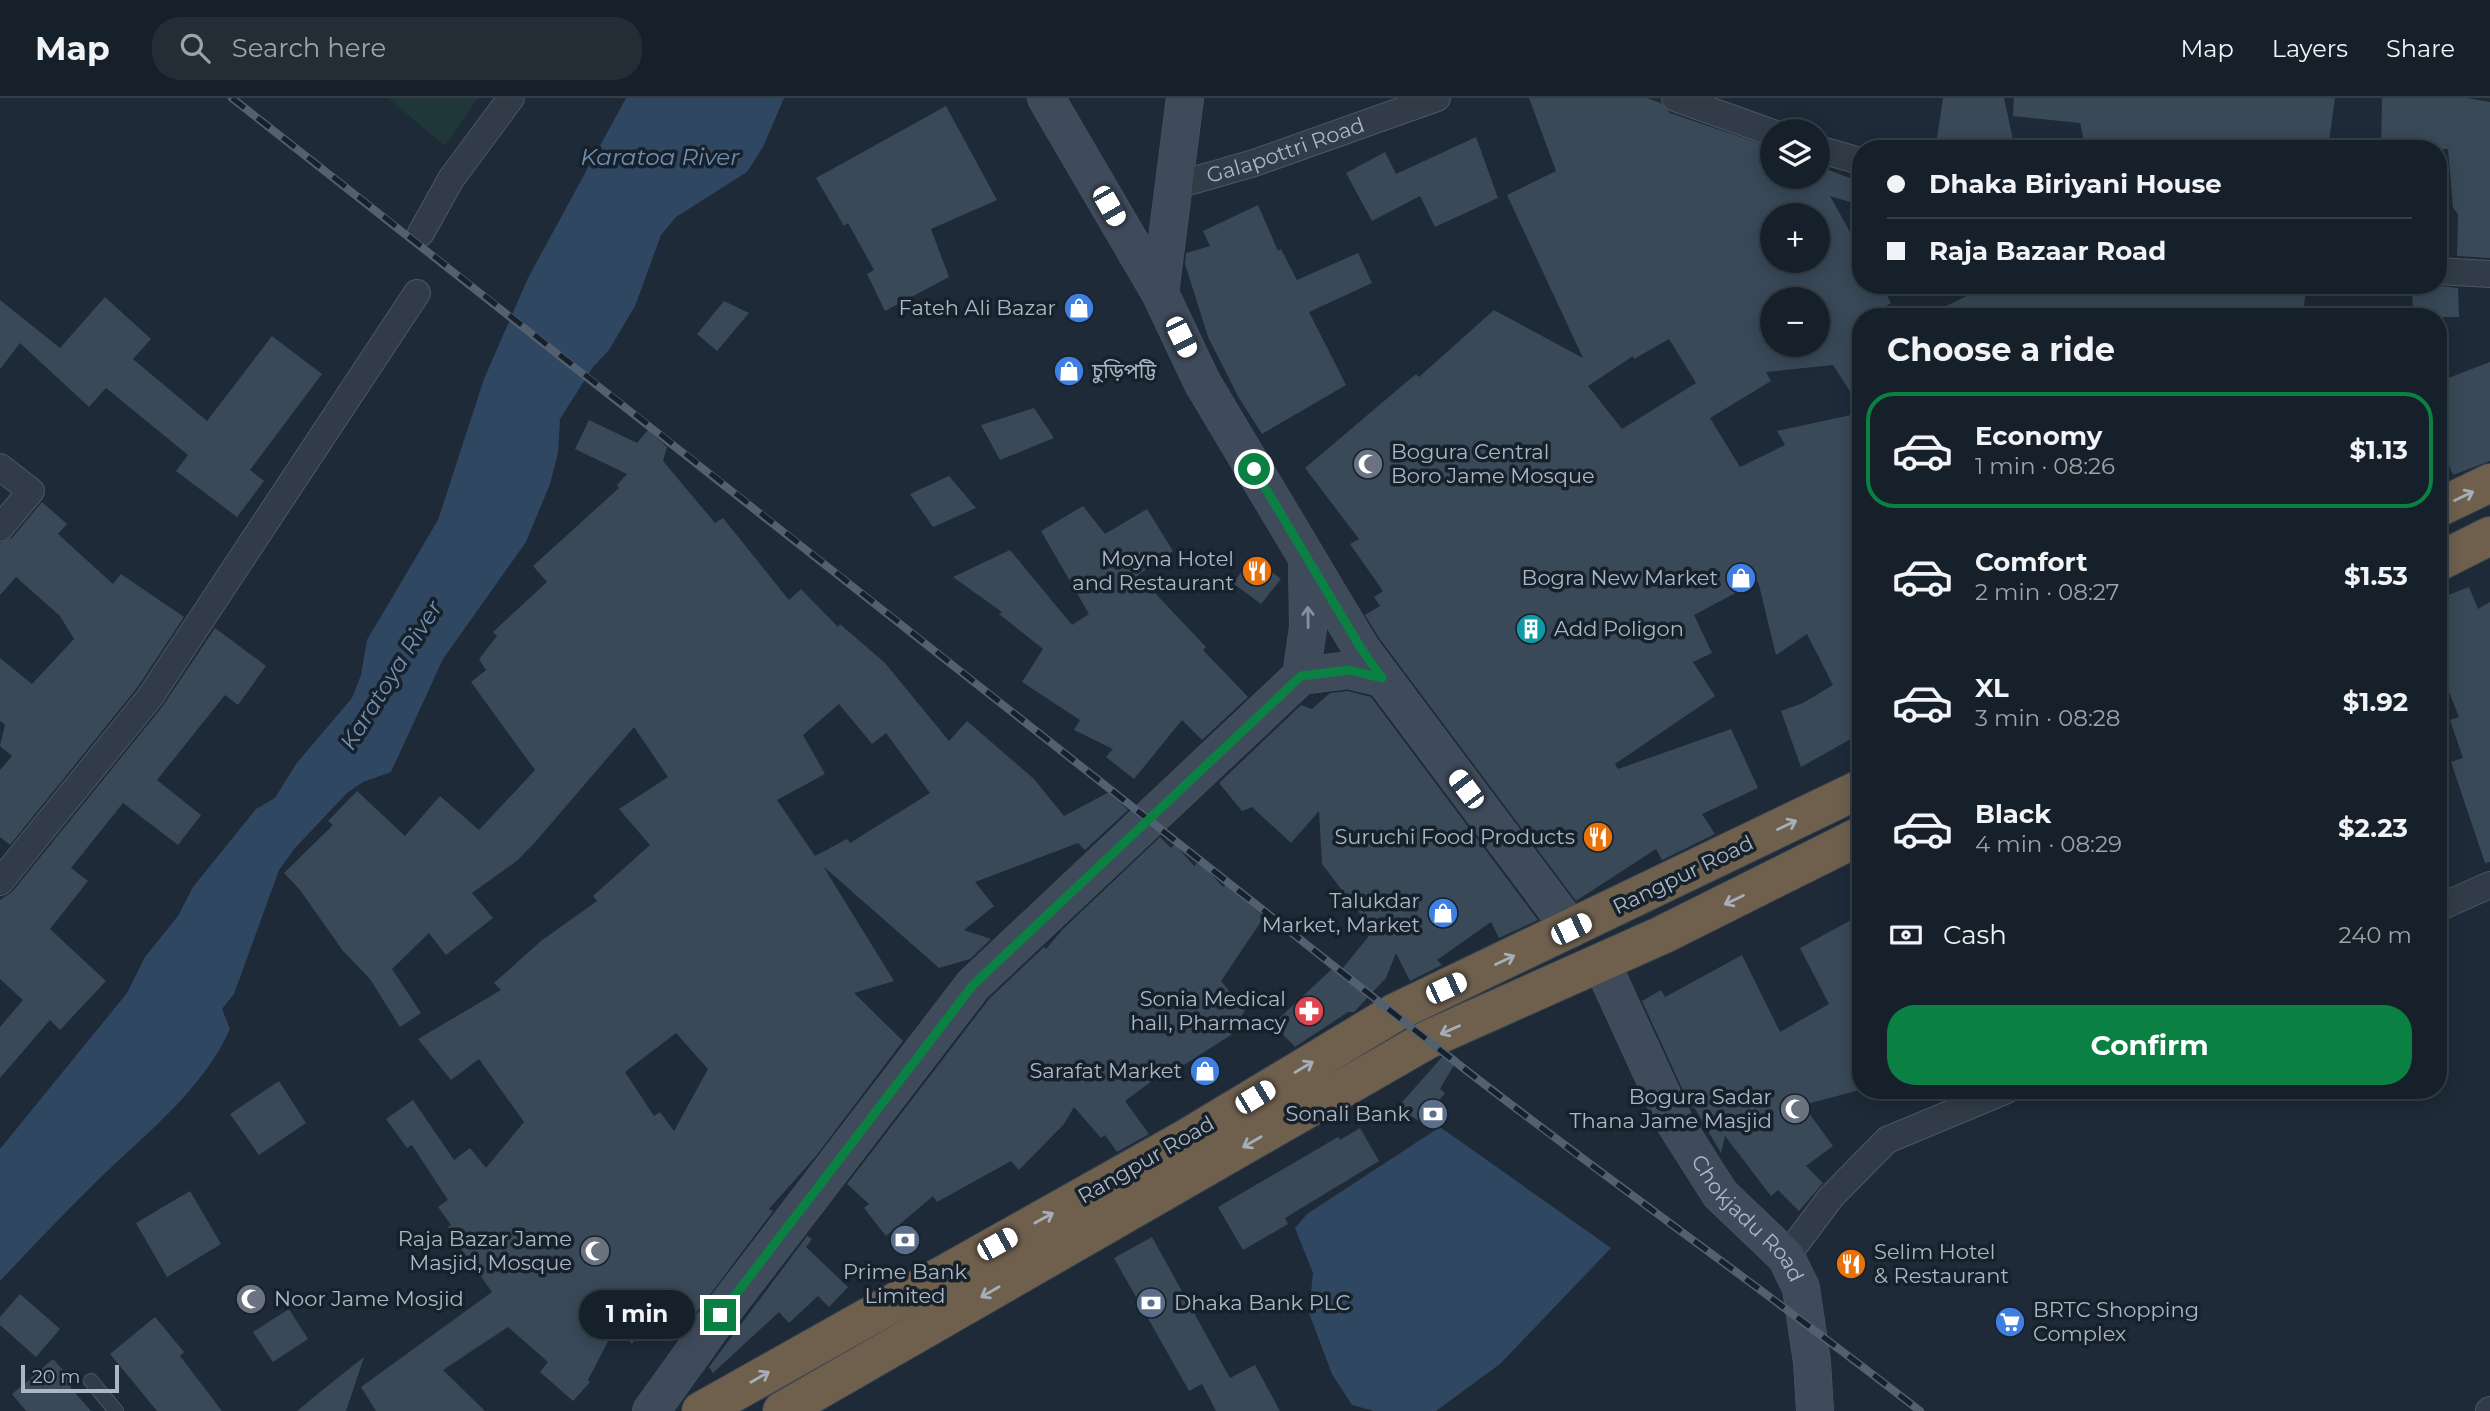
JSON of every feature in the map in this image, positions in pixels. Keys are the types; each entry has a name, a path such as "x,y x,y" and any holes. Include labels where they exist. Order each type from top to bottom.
{"highway":[{"path":"2447,504 2490,483"},
{"path":"2447,558 2490,536"},
{"name":"Rangpur Road","path":"701,1411 1185,1139 1396,1012 1852,793"},
{"name":"Rangpur Road","path":"782,1411 1427,1040 1735,900 1852,840"}],"street":[{"path":"421,233 451,179 511,98"},
{"path":"1046,98 1160,293 1202,382 1362,650 1571,929"},
{"path":"1160,293 1185,98"},
{"name":"Galapottri Road","path":"1174,186 1254,163 1437,98"},
{"path":"1675,98 1760,128"},
{"path":"1830,152 1852,158"},
{"path":"2447,272 2490,274"},
{"path":"0,882 150,697 417,293"},
{"path":"0,467 32,492 0,528"},
{"path":"1301,676 1308,628 1307,556"},
{"path":"651,1411 720,1315 973,985 1301,676 1349,670 1382,678"},
{"path":"2447,904 2490,885"},
{"name":"Chokjadu Road","path":"1601,962 1675,1123 1720,1194 1786,1258 1801,1288 1812,1362 1815,1411"},
{"path":"1786,1258 1831,1197 1887,1140 1985,1099"}],"lane":[{"path":"91,1381 116,1411"}],"green space":[{"path":"388,98 478,98 445,146"}],"water":[{"name":"Karatoa River","path":"626,98 784,98 763,147 747,172 676,217 661,235 635,306 609,350 593,367 560,419 558,453 550,484 526,542 443,659 391,772 363,782 347,793 295,848 279,870 234,994 222,1009 230,1029 219,1050 173,1109 88,1190 0,1281 0,1149 127,993 145,957 178,916 193,887 256,809 275,798 296,764 352,698 361,675 367,640 438,520 484,379 528,278"},
{"path":"1440,1127 1611,1248 1500,1364 1436,1411 1374,1411 1352,1405 1332,1374 1309,1313 1313,1273 1295,1228 1307,1214"}],"building":[{"path":"1529,98 1647,98 1661,103 1670,113 1760,144 1760,189 1830,189 1830,171 1852,179 1852,203 1830,196 1852,236 1852,294 1886,294 1891,303 1883,308 1852,308 1852,395 1833,365 1766,372 1771,381 1710,418 1740,467 1785,445 1777,431 1852,415 1852,738 1801,767 1781,711 1803,703 1833,685 1807,634 1776,655 1758,581 1694,615 1712,653 1693,662 1715,696 1615,764 1618,769 1731,729 1758,788 1702,814 1715,834 1662,860 1656,849 1576,901 1379,638 1365,615 1380,606 1374,597 1383,591 1350,544 1359,539 1305,468 1416,374 1419,377 1494,310 1583,358 1507,195 1556,171","holes":["1669,339 1696,383 1622,429 1588,386 1633,356 1634,359"]},
{"path":"1943,98 2004,98 2013,140 1937,138"},
{"path":"2014,98 2335,98 2329,140 2084,140 2080,123 2013,116"},
{"path":"2382,98 2467,98 2490,102 2490,258 2457,256 2458,214 2453,208 2447,140 2381,140"},
{"path":"946,106 997,200 931,229 949,277 885,311 867,274 874,270 848,223 844,226 816,178"},
{"path":"1476,137 1498,198 1435,227 1420,196 1372,221 1346,173 1385,152 1396,174"},
{"path":"1258,205 1278,251 1281,249 1297,280 1358,253 1372,283 1309,312 1346,385 1262,434 1239,398 1208,337 1185,264 1186,253 1210,246 1203,231"},
{"path":"2447,287 2458,288 2459,317 2447,317 2447,308 2413,308 2412,294 2447,294"},
{"path":"1971,294 2306,294 2303,308 1942,308"},
{"path":"105,297 151,339 133,359 207,421 272,336 322,374 250,470 264,481 237,517 176,471 188,455 106,388 89,407 20,343 0,369 0,300 60,348"},
{"path":"724,301 749,313 717,351 697,334"},
{"path":"2490,362 2490,461 2453,475 2447,462 2447,379"},
{"path":"1034,408 1054,438 1000,460 981,425"},
{"path":"589,420 637,443 648,430 667,447 663,461 715,523 723,518 789,600 801,589 838,627 840,624 885,663 949,741 967,721 1034,779 1064,816 1109,792 1128,810 1085,850 1078,843 975,882 994,906 964,930 991,939 970,959 939,968 823,866 894,981 854,993 903,1041 816,1156 769,1209 773,1211 682,1332 678,1327 667,1342 651,1315 632,1344 616,1326 588,1380 590,1382 573,1401 540,1372 548,1362 508,1327 443,1370 485,1411 376,1411 361,1387 492,1292 459,1246 448,1227 451,1225 438,1207 448,1200 412,1145 407,1148 386,1119 413,1100 454,1160 470,1148 486,1168 524,1122 479,1059 451,1080 418,1039 501,990 494,983 541,941 597,901 593,896 650,845 619,809 668,777 634,727 518,860 472,893 493,918 446,955 429,933 392,969 421,1013 400,1027 370,979 343,951 300,890 284,873 333,825 328,821 357,791 405,836 440,796 479,830 535,770 471,682 486,670 479,659 497,636 493,632 547,582 533,566 619,488 617,485 627,474 575,449","holes":["839,704 872,744 886,733 930,793 850,843 847,839 815,856 777,800 825,774 803,735","676,1033 708,1069 674,1131 660,1112 654,1116 625,1072"]},
{"path":"949,476 976,508 933,527 910,494"},
{"path":"42,502 67,524 58,534 113,584 121,574 184,617 137,688 10,845 0,837 0,770 12,756 0,746 5,725 0,721 0,658 32,684 74,639 60,616 16,577 0,595 0,543 12,538"},
{"path":"1083,506 1105,534 1147,509 1173,551 1138,575 1206,647 1203,650 1248,697 1202,740 1182,720 1134,779 1106,757 1113,749 1074,730 1080,720 1022,682 1043,649 999,614 1002,612 953,577 1010,550 1072,625 1089,614 1041,531"},
{"path":"1253,557 1281,579 1261,604 1233,583"},
{"path":"2469,587 2478,609 2490,602 2490,862 2485,863 2451,762 2463,758 2450,720 2459,717 2447,687 2447,596"},
{"path":"215,628 266,666 238,705 225,695 157,780 201,815 178,845 123,803 71,868 88,881 50,929 106,981 60,1030 50,1020 0,1078 0,1027 23,1000 0,979 0,900 12,892 162,707"},
{"path":"1348,691 1371,697 1538,920 1499,938 1491,922 1437,960 1442,965 1410,981 1396,953 1386,978 1354,1012 1348,1012 1295,1047 1273,1024 1332,969 1338,974 1373,931 1322,864 1319,811 1291,843 1252,807 1242,811 1219,783 1301,705 1312,709 1330,693"},
{"path":"1160,837 1171,848 1175,844 1194,866 1199,861 1223,887 1226,884 1264,917 1221,981 1245,1010 1231,1035 1176,1070 1172,1066 1125,1101 1149,1134 1117,1152 1105,1135 1101,1138 1074,1107 1064,1124 1019,1170 1011,1161 937,1202 933,1196 886,1236 864,1208 869,1204 847,1184 989,999 1044,947 1046,949 1063,929"},
{"path":"1852,919 1852,1092 1803,1105 1833,1146 1806,1166 1823,1183 1799,1211 1778,1190 1771,1196 1725,1136 1721,1153 1694,1107 1691,1108 1642,1001 1661,990 1665,997 1742,955 1780,1032 1829,1004 1800,948"},
{"path":"1451,1053 1458,1058 1440,1089 1445,1093 1421,1122 1397,1108 1442,1057"},
{"path":"279,1081 306,1123 259,1155 230,1114"},
{"path":"1360,1128 1379,1161 1285,1218 1288,1224 1243,1250 1218,1207 1338,1137 1340,1140"},
{"path":"190,1191 221,1244 167,1277 136,1223"},
{"path":"807,1236 812,1239 806,1247 848,1287 829,1307 818,1296 789,1323 779,1312 713,1373 709,1367"},
{"path":"1152,1237 1230,1378 1255,1365 1280,1411 1216,1411 1202,1384 1189,1391 1114,1258"},
{"path":"20,1294 60,1329 36,1357 0,1325 0,1317"},
{"path":"289,1309 308,1339 273,1362 253,1332"},
{"path":"155,1317 184,1352 180,1356 222,1411 157,1411 110,1354"},
{"path":"364,1357 346,1411 297,1411 325,1388"},
{"path":"53,1359 74,1383 70,1387 91,1411 26,1411 12,1394"}],"railway":[{"path":"232,98 1430,1042 1920,1411"}],"place":[{"name":"Fateh Ali Bazar","path":"1079,308"},
{"name":"চুড়িপট্টি","path":"1069,371"},
{"name":"Bogura Central Boro Jame Mosque","path":"1368,464"},
{"name":"Moyna Hotel and Restaurant","path":"1257,571"},
{"name":"Bogra New Market","path":"1741,578"},
{"name":"Add Poligon","path":"1531,629"},
{"name":"Suruchi Food Products","path":"1598,837"},
{"name":"Talukdar Market, Market","path":"1443,913"},
{"name":"Sonia Medical hall, Pharmacy","path":"1309,1011"},
{"name":"Sarafat Market","path":"1205,1071"},
{"name":"Bogura Sadar Thana Jame Masjid","path":"1795,1109"},
{"name":"Sonali Bank","path":"1433,1114"},
{"name":"Prime Bank Limited","path":"905,1240"},
{"name":"Raja Bazar Jame Masjid, Mosque","path":"595,1251"},
{"name":"Selim Hotel & Restaurant","path":"1851,1264"},
{"name":"Noor Jame Mosjid","path":"251,1299"},
{"name":"Dhaka Bank PLC","path":"1151,1303"},
{"name":"BRTC Shopping Complex","path":"2010,1322"}],"route":[{"path":"720,1315 973,985 1152,820 1301,676 1349,670 1382,678 1362,650 1254,469"}],"water label":[{"name":"Karatoya River","path":"391,675"}]}
